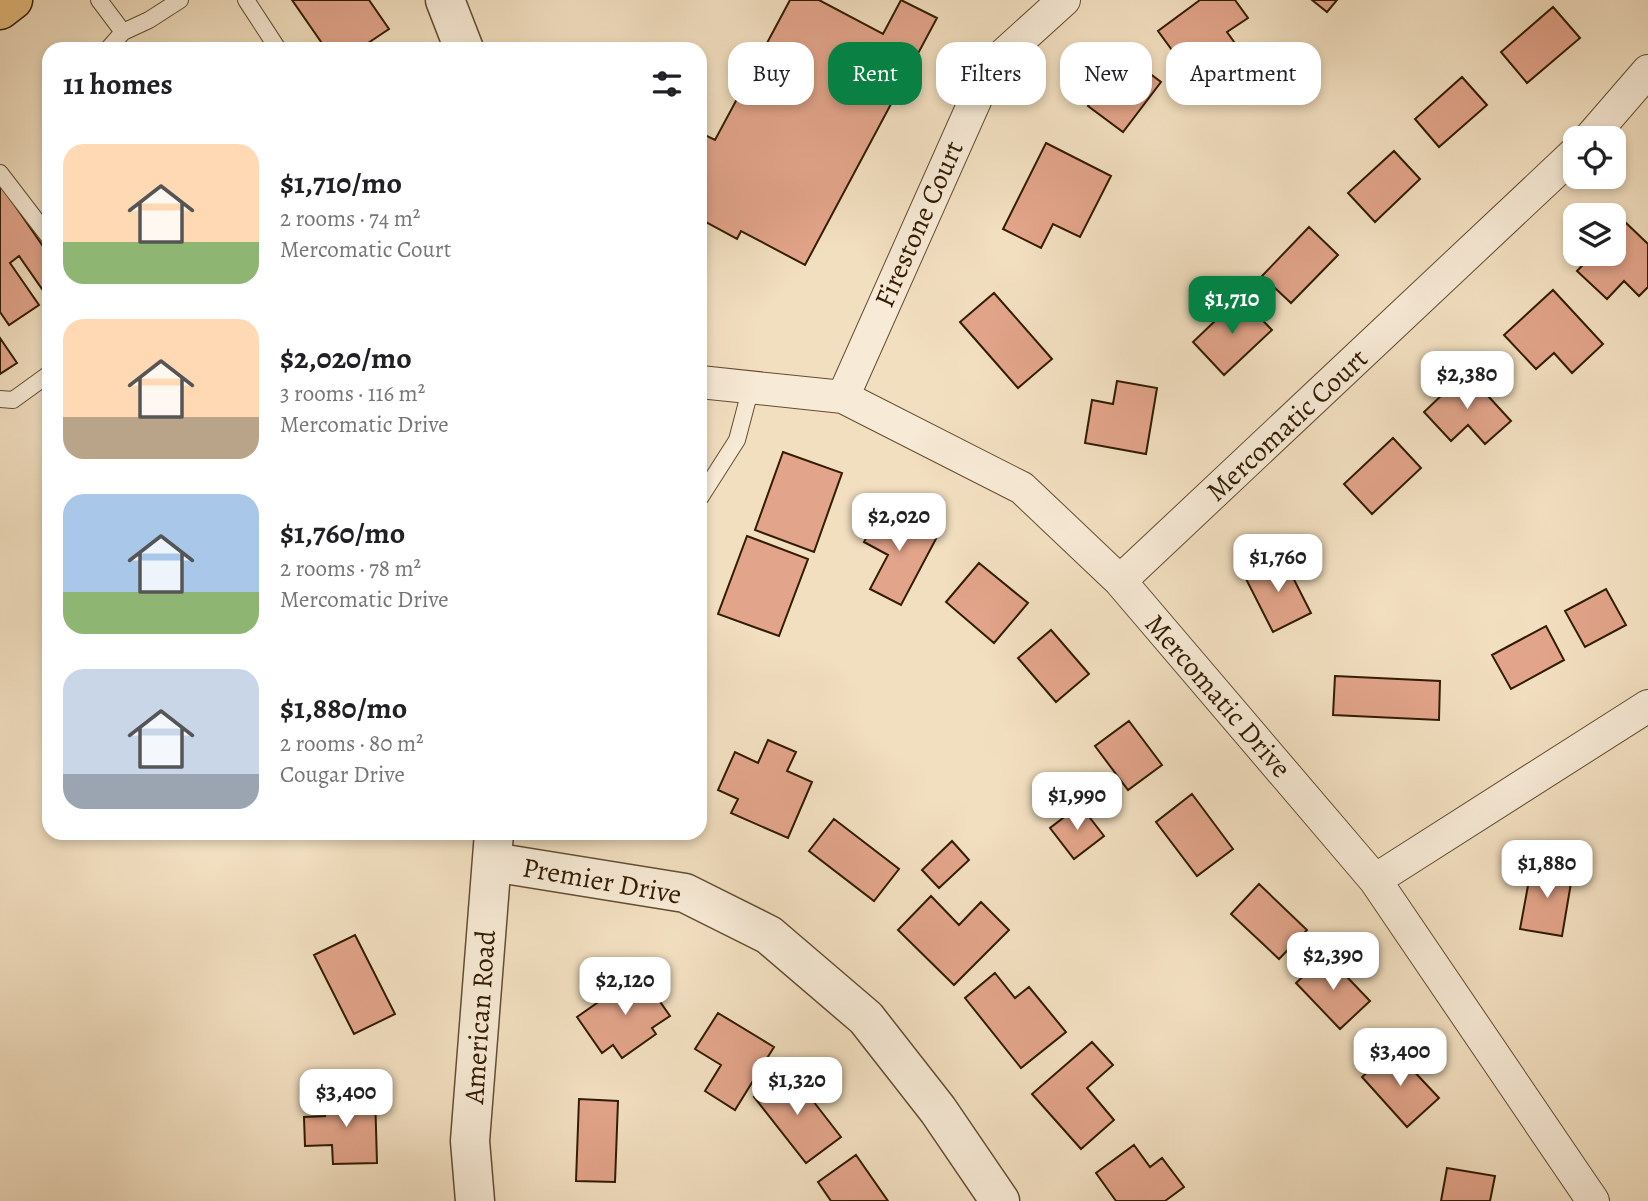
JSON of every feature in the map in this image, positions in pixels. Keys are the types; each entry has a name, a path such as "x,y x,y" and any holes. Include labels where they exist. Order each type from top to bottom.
{"main road":[{"path":"0,10 13,0"}],"street":[{"path":"445,0 458,42"},
{"name":"Firestone Court","path":"843,397 990,66 1064,0"},
{"path":"1600,126 1648,71"},
{"name":"Mercomatic Court","path":"1120,581 1563,164"},
{"name":"Mercomatic Drive","path":"707,383 843,397 1022,488 1120,581 1375,880 1593,1201"},
{"path":"1375,880 1648,706"},
{"name":"American Road","path":"475,1201 470,1142 493,847"},
{"name":"Premier Drive","path":"493,847 685,893 769,935 866,1018 938,1110 1000,1201"}],"lane":[{"path":"99,0 123,32"},
{"path":"114,42 123,32 149,20 180,0"},
{"path":"246,0 273,42"},
{"path":"0,173 42,228"},
{"path":"0,399 13,400 42,379"},
{"path":"707,487 737,440 751,387"}],"building":[{"path":"292,0 369,0 389,29 370,42 321,42"},
{"path":"790,0 819,0 883,34 901,0 937,18 922,46 922,42 828,42 828,105 891,105 805,265 741,231 737,239 707,223 707,136 715,140 734,105 814,105 814,42 768,42"},
{"path":"1200,0 1235,0 1248,18 1227,32 1234,42 1166,42 1158,31"},
{"path":"1312,0 1337,0 1327,12"},
{"path":"1553,7 1580,38 1527,83 1501,52"},
{"path":"1152,75 1161,82 1152,94"},
{"path":"1462,77 1487,105 1439,147 1415,119"},
{"path":"1089,105 1144,105 1123,132"},
{"path":"1046,143 1111,176 1080,237 1053,224 1041,248 1003,229"},
{"path":"1394,151 1420,179 1375,222 1348,193"},
{"path":"0,184 42,245 42,289 19,256 10,263 39,305 9,325 0,312"},
{"path":"1626,223 1648,244 1648,287 1639,296 1624,281 1607,299 1577,271 1582,266 1626,266"},
{"path":"1309,227 1338,255 1291,303 1262,276"},
{"path":"1553,290 1603,344 1572,373 1554,353 1536,369 1504,335"},
{"path":"994,293 1052,359 1018,388 960,322"},
{"path":"1240,297 1272,330 1224,375 1193,342"},
{"path":"0,338 17,363 0,374"},
{"path":"1466,372 1511,421 1485,444 1468,425 1451,441 1424,412"},
{"path":"1117,381 1157,388 1146,454 1085,443 1092,400 1113,404"},
{"path":"1393,438 1421,468 1372,514 1344,484"},
{"path":"783,452 842,473 814,552 755,530"},
{"path":"884,506 938,535 901,605 870,589 888,555 864,542"},
{"path":"747,536 808,559 779,636 718,614"},
{"path":"1282,556 1311,613 1273,632 1244,575"},
{"path":"979,563 1028,603 994,643 946,602"},
{"path":"1606,589 1626,625 1585,647 1565,611"},
{"path":"1546,626 1564,660 1511,689 1492,655"},
{"path":"1051,630 1089,674 1056,702 1018,658"},
{"path":"1335,676 1440,681 1439,720 1333,715"},
{"path":"1129,721 1162,765 1128,790 1095,746"},
{"path":"768,740 796,752 787,771 812,782 788,838 731,813 738,799 718,790 735,752 758,763"},
{"path":"1192,794 1233,849 1197,876 1156,822"},
{"path":"1080,805 1104,836 1074,859 1050,828"},
{"path":"834,819 899,869 874,901 809,851"},
{"path":"952,841 969,860 939,888 922,870"},
{"path":"1532,864 1573,871 1562,936 1520,929"},
{"path":"1259,884 1307,930 1279,959 1231,914"},
{"path":"931,896 959,925 981,902 1009,930 954,985 898,930"},
{"path":"355,935 395,1014 354,1034 314,955"},
{"path":"1326,955 1370,1001 1340,1029 1296,983"},
{"path":"640,973 670,1016 652,1028 656,1034 622,1058 613,1045 602,1053 577,1017"},
{"path":"995,973 1015,998 1029,987 1066,1032 1021,1068 965,998"},
{"path":"718,1013 774,1047 735,1110 705,1091 721,1065 695,1049"},
{"path":"1092,1042 1113,1065 1087,1088 1114,1120 1081,1149 1032,1094"},
{"path":"1393,1049 1439,1098 1407,1127 1362,1077"},
{"path":"789,1070 841,1137 806,1163 754,1097"},
{"path":"375,1094 377,1163 333,1164 332,1145 305,1146 304,1117 325,1116 325,1095"},
{"path":"579,1099 618,1101 615,1182 576,1181"},
{"path":"1134,1145 1150,1167 1162,1158 1184,1187 1165,1201 1116,1201 1096,1173"},
{"path":"856,1155 888,1201 831,1201 818,1182"},
{"path":"1447,1168 1495,1176 1490,1201 1441,1201"}]}
